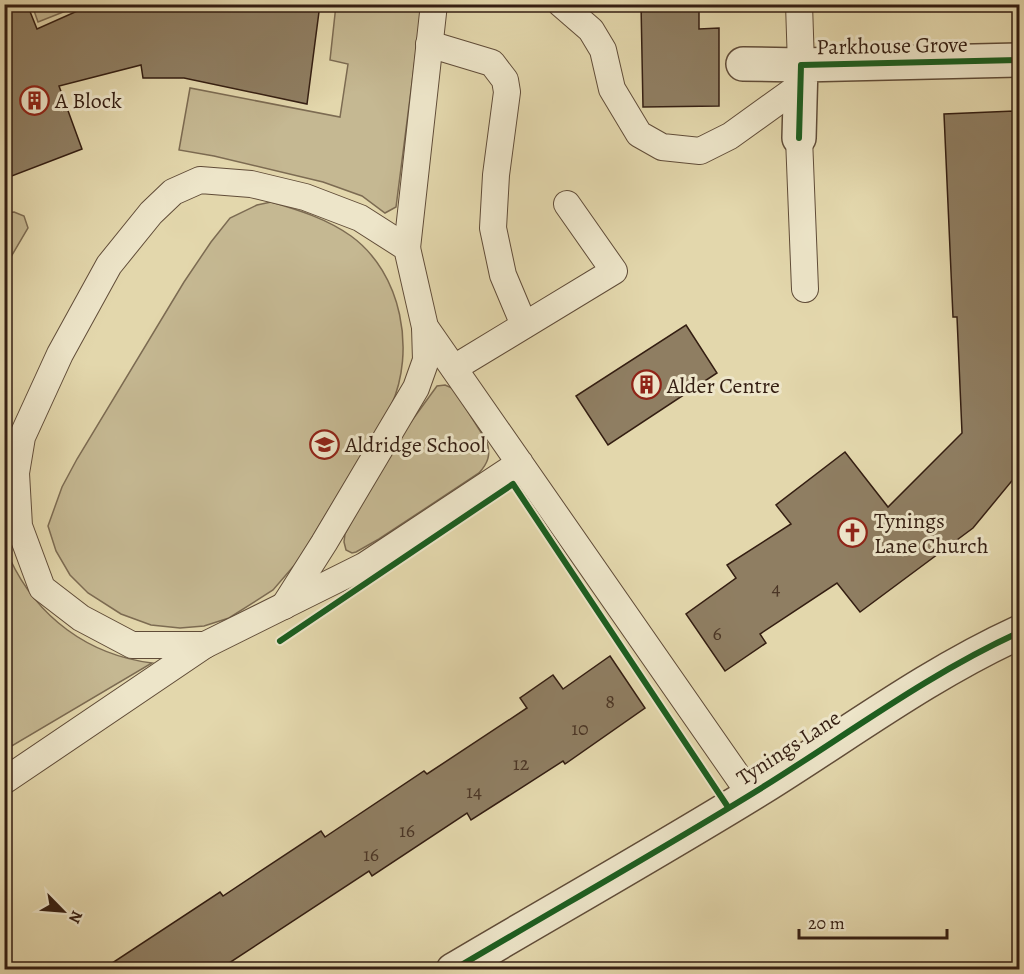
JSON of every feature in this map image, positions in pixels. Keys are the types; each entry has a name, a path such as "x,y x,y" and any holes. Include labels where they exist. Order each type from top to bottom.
{"street":[{"name":"Parkhouse Grove","path":"743,64 801,75 1020,60"},
{"name":"Parkhouse Grove","path":"799,138 801,75"},
{"name":"Tynings Lane","path":"453,969 750,794 858,723 966,658 1020,632"}],"lane":[{"path":"283,607 324,543 416,388 426,360 425,327 407,248 434,4"},
{"name":"Parkhouse Grove","path":"561,4 591,30 603,50 612,89 639,134 662,147 700,151 730,136 801,75 799,4"},
{"path":"429,44 492,63 505,80 507,92 496,175 493,228 503,275 524,325"},
{"name":"Parkhouse Grove","path":"799,138 805,289"},
{"path":"205,645 132,645 81,618 42,588 19,526 16,473 22,437 60,354 109,265 151,213 173,192 200,180 251,184 306,197 360,218 407,248"},
{"path":"454,368 614,271 567,204"},
{"path":"425,327 750,794"},
{"path":"4,781 205,645 364,566 520,463"}],"shaded area":[{"path":"32,5 81,5 38,22"},
{"path":"336,5 422,5 396,207 385,213 362,196 323,182 179,150 190,88 340,117 348,64 330,60"},
{"path":"271,202 292,208 342,230 368,252 382,270 393,292 400,314 403,338 399,384 391,406 298,561 273,590 229,618 204,626 180,628 151,625 121,614 88,593 70,575 56,551 48,526 62,487 77,459 184,282 211,242 230,218 257,205"},
{"path":"14,212 24,216 28,228 5,267 5,213"},
{"path":"445,385 457,394 487,442 489,455 485,466 479,473 379,539 356,552 346,550 345,534 389,452 437,386"},
{"path":"10,559 21,580 35,599 67,630 107,652 152,663 5,750 4,561"}],"building":[{"name":"A Block","path":"4,4 27,4 37,29 93,4 320,4 307,104 184,78 143,78 141,65 59,86 82,149 4,179"},
{"path":"641,4 699,4 699,29 719,28 719,106 643,107"},
{"path":"1014,111 1020,202 1020,471 973,528 860,612 837,583 760,634 766,643 725,671 686,614 736,578 727,565 791,524 776,505 845,452 888,507 962,433 957,317 953,317 944,114"},
{"name":"Alder Centre","path":"686,325 717,373 608,445 576,396"},
{"path":"610,656 645,708 565,764 563,761 471,820 467,813 372,876 369,871 220,969 103,969 220,892 223,896 321,831 325,837 424,771 427,774 527,708 520,698 553,675 563,689"}],"cycle path":[{"path":"799,138 801,65 1020,60"},
{"path":"280,641 513,484 728,807"},
{"path":"453,970 725,810 953,666 1020,632"}],"place":[{"name":"A Block","path":"34,100"},
{"name":"Alder Centre","path":"646,385"},
{"name":"Aldridge School","path":"324,444"},
{"name":"Tynings Lane Church","path":"853,533"}]}
